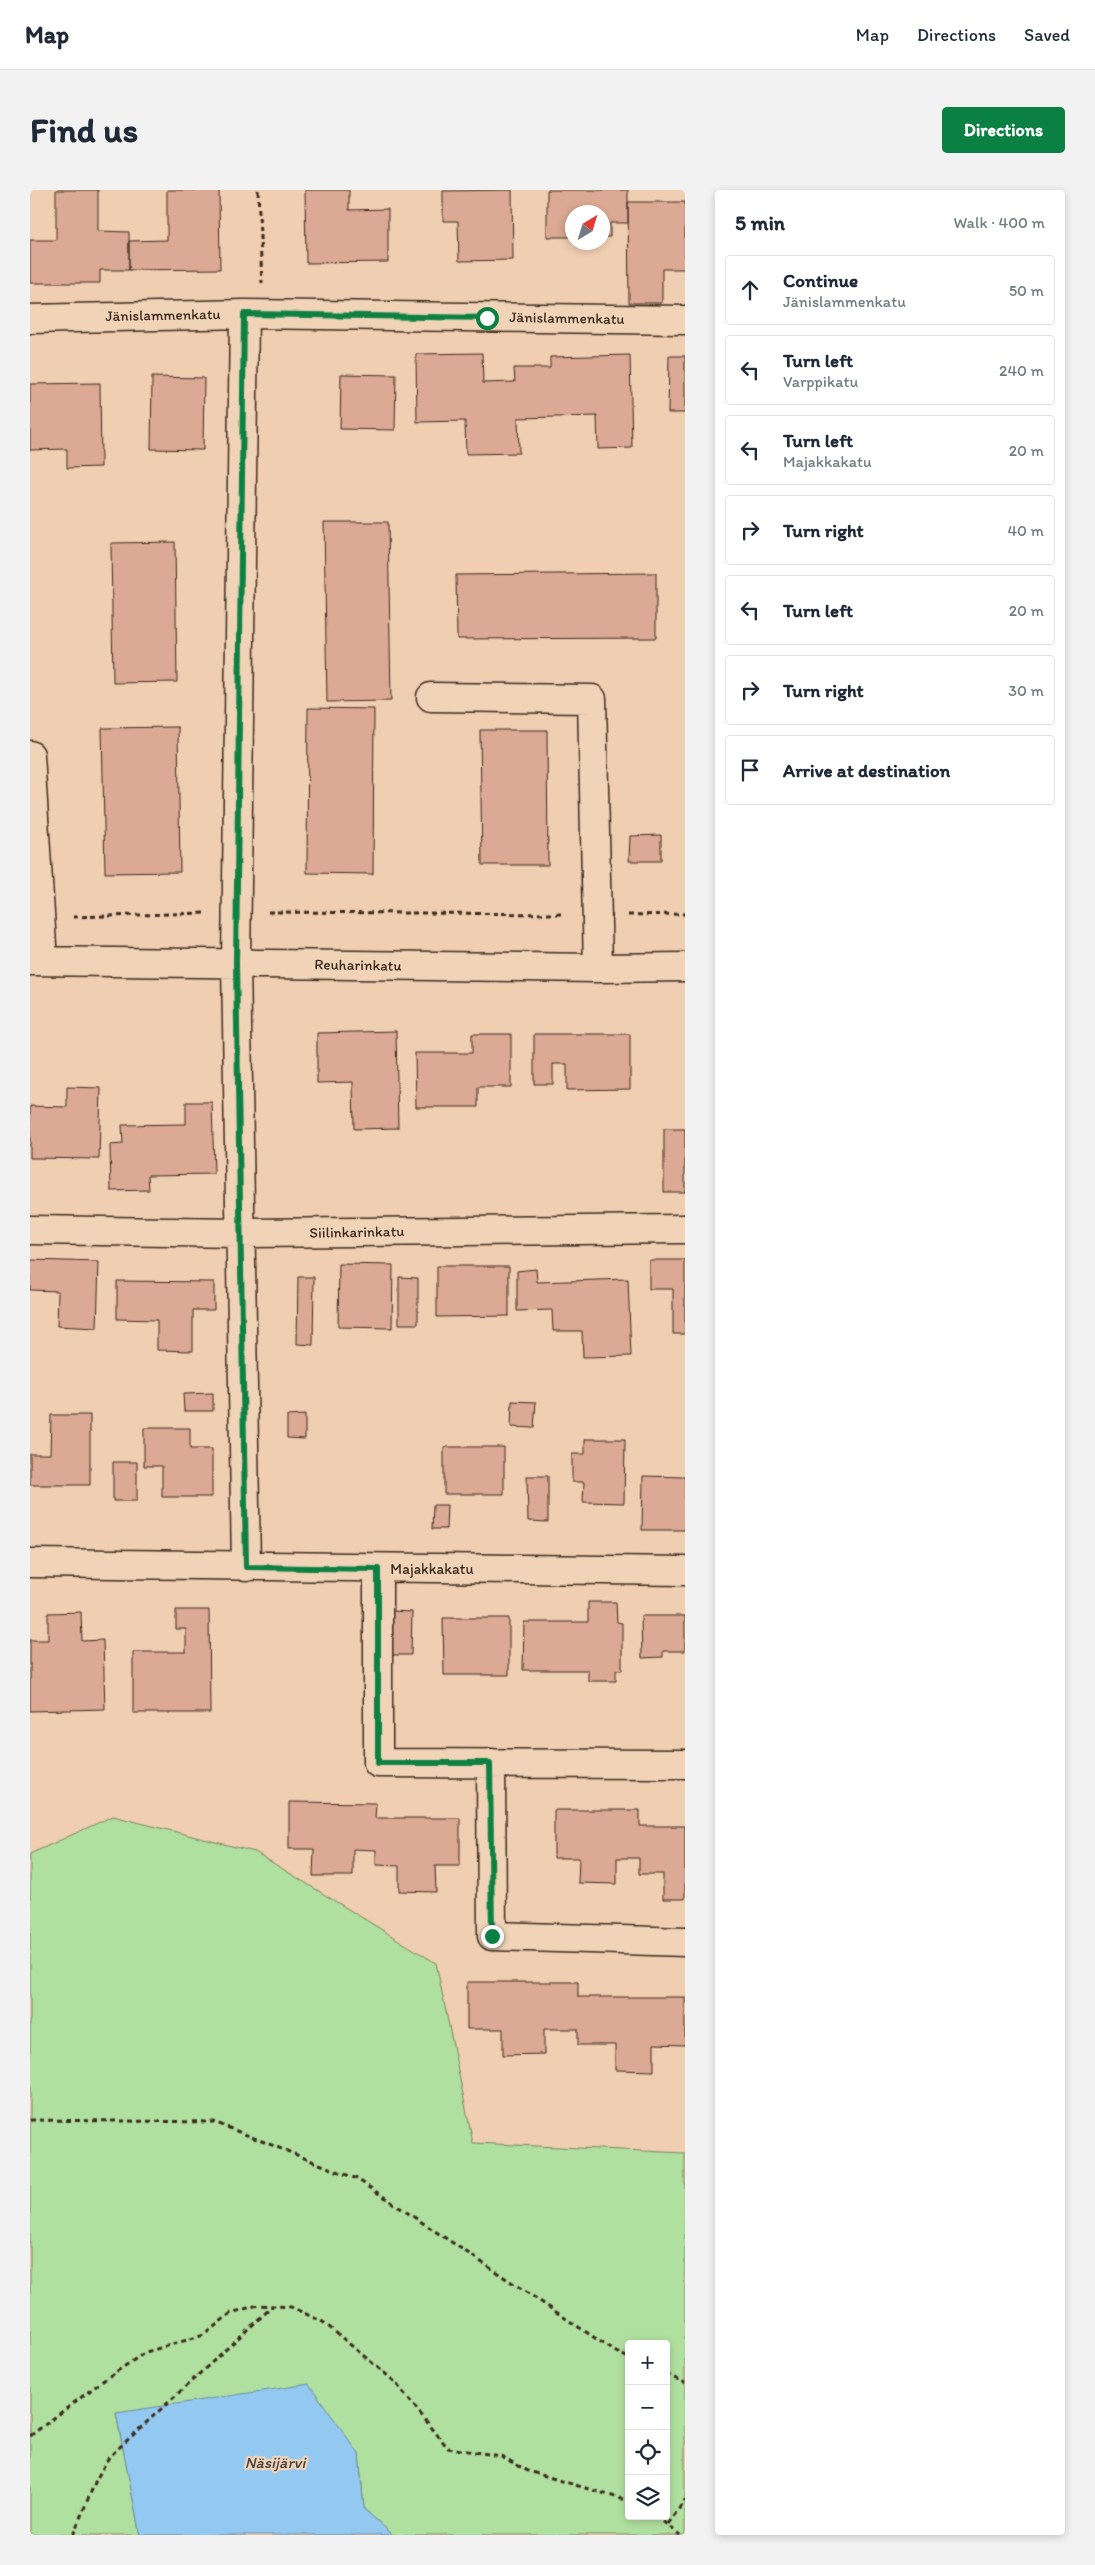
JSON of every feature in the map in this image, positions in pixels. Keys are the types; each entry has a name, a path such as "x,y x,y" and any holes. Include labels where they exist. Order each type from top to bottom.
{"street":[{"name":"Jänislammenkatu","path":"30,318 254,314 685,320"},
{"path":"246,1567 236,963 254,314"},
{"path":"431,697 592,699 598,968"},
{"path":"30,755 41,918 37,961"},
{"name":"Reuharinkatu","path":"37,961 598,968 685,967"},
{"name":"Siilinkarinkatu","path":"30,1230 240,1233 685,1229"},
{"name":"Majakkakatu","path":"30,1563 378,1569 685,1571"},
{"path":"378,1569 378,1763 685,1764"},
{"path":"490,1763 492,1936 685,1942"}],"path":[{"path":"254,314 258,190"},
{"path":"41,918 237,912 685,914"},
{"path":"30,2120 214,2122 357,2178 616,2352 625,2356"},
{"path":"30,2436 108,2377 146,2352 204,2336 231,2313 258,2305 291,2307 322,2322 394,2381 448,2448 501,2456 528,2471 625,2500"},
{"path":"73,2535 96,2480 110,2458 273,2306"},
{"path":"670,2376 685,2383"},
{"path":"668,2524 685,2500"},
{"path":"662,2520 680,2535"}],"green space":[{"path":"113,1816 255,1852 436,1963 473,2143 685,2153 685,2535 393,2535 364,2509 359,2454 116,2413 140,2535 30,2535 30,1854"}],"water":[{"name":"Näsijärvi","path":"309,2384 359,2454 364,2509 393,2535 140,2535 116,2413"}],"building":[{"path":"56,190 98,190 98,231 129,232 129,270 100,270 100,283 30,283 30,240 56,240"},
{"path":"167,190 219,190 220,269 129,270 129,241 167,240"},
{"path":"305,190 349,190 349,210 388,209 388,262 306,263"},
{"path":"512,190 513,260 459,261 458,221 443,221 443,191"},
{"path":"547,190 628,190 628,223 610,223 610,205 565,205 565,237 547,237"},
{"path":"628,202 685,202 685,269 662,269 662,303 629,303"},
{"path":"482,353 483,383 515,382 514,368 550,368 550,357 630,355 632,448 598,449 597,416 518,418 519,453 466,454 465,421 417,422 416,354"},
{"path":"669,356 685,356 685,413 668,413"},
{"path":"341,374 396,375 395,430 340,429"},
{"path":"152,377 204,378 203,450 151,449"},
{"path":"100,383 101,467 67,468 67,449 30,450 30,384"},
{"path":"324,522 388,522 391,701 327,702"},
{"path":"175,542 177,682 113,683 111,543"},
{"path":"656,573 656,638 457,639 456,575"},
{"path":"308,708 374,709 373,874 307,873"},
{"path":"178,727 180,872 105,873 102,728"},
{"path":"480,730 547,730 548,865 482,865"},
{"path":"661,835 661,861 629,861 630,836"},
{"path":"396,1031 398,1128 354,1129 353,1082 317,1083 317,1033"},
{"path":"472,1034 511,1034 511,1087 478,1087 478,1107 416,1107 415,1053 472,1053"},
{"path":"534,1034 630,1034 630,1089 567,1090 567,1064 553,1064 553,1084 534,1084"},
{"path":"67,1087 101,1088 99,1159 30,1158 30,1106 67,1107"},
{"path":"186,1102 212,1102 214,1174 148,1175 149,1190 111,1191 110,1145 123,1144 122,1125 186,1124"},
{"path":"664,1129 685,1129 685,1192 664,1192"},
{"path":"30,1260 99,1262 97,1328 57,1326 58,1291 30,1290"},
{"path":"649,1260 685,1260 685,1334 673,1334 673,1289 649,1289"},
{"path":"339,1264 393,1265 392,1328 338,1327"},
{"path":"437,1266 509,1266 509,1316 437,1317"},
{"path":"536,1269 537,1282 628,1279 631,1356 583,1357 582,1331 553,1331 552,1310 517,1311 517,1271"},
{"path":"298,1277 314,1277 313,1345 297,1344"},
{"path":"399,1277 418,1278 418,1324 399,1324"},
{"path":"117,1281 214,1282 214,1310 193,1310 193,1351 157,1350 157,1320 117,1319"},
{"path":"213,1393 213,1411 184,1411 183,1394"},
{"path":"512,1401 536,1402 534,1428 511,1427"},
{"path":"51,1415 90,1415 90,1485 30,1485 30,1454 50,1454"},
{"path":"305,1415 305,1439 287,1438 287,1416"},
{"path":"144,1428 190,1428 190,1449 212,1449 212,1497 162,1497 162,1466 144,1466"},
{"path":"585,1439 625,1439 624,1503 583,1502 584,1482 572,1482 572,1454 585,1454"},
{"path":"444,1447 504,1447 504,1494 444,1494"},
{"path":"113,1462 137,1462 137,1501 113,1501"},
{"path":"527,1476 548,1476 548,1522 528,1521"},
{"path":"643,1476 685,1477 685,1530 642,1530"},
{"path":"433,1505 447,1505 446,1529 432,1529"},
{"path":"588,1602 616,1602 617,1622 622,1623 622,1670 616,1670 616,1681 588,1681 588,1670 523,1670 524,1622 588,1622"},
{"path":"176,1610 209,1610 210,1713 133,1713 133,1652 186,1652 186,1629 176,1629"},
{"path":"392,1611 412,1612 411,1655 392,1655"},
{"path":"81,1612 82,1641 103,1640 105,1709 30,1711 30,1640 48,1640 48,1613"},
{"path":"641,1616 685,1616 685,1651 663,1651 663,1657 642,1658"},
{"path":"443,1618 509,1618 509,1675 444,1675"},
{"path":"289,1802 376,1803 375,1818 460,1818 460,1866 435,1866 436,1892 399,1891 399,1866 376,1865 376,1850 353,1849 353,1876 313,1876 314,1849 289,1849"},
{"path":"554,1810 640,1810 640,1826 685,1826 685,1899 663,1899 663,1874 639,1874 639,1858 617,1858 617,1884 578,1883 579,1858 554,1858"},
{"path":"467,1982 578,1982 578,1997 685,1997 685,2045 654,2044 654,2071 615,2070 615,2045 578,2045 578,2029 544,2029 544,2054 503,2055 503,2029 467,2029"}],"route":[{"path":"487,318 244,314 236,963 246,1567 378,1569 378,1763 490,1763 492,1936"}]}
